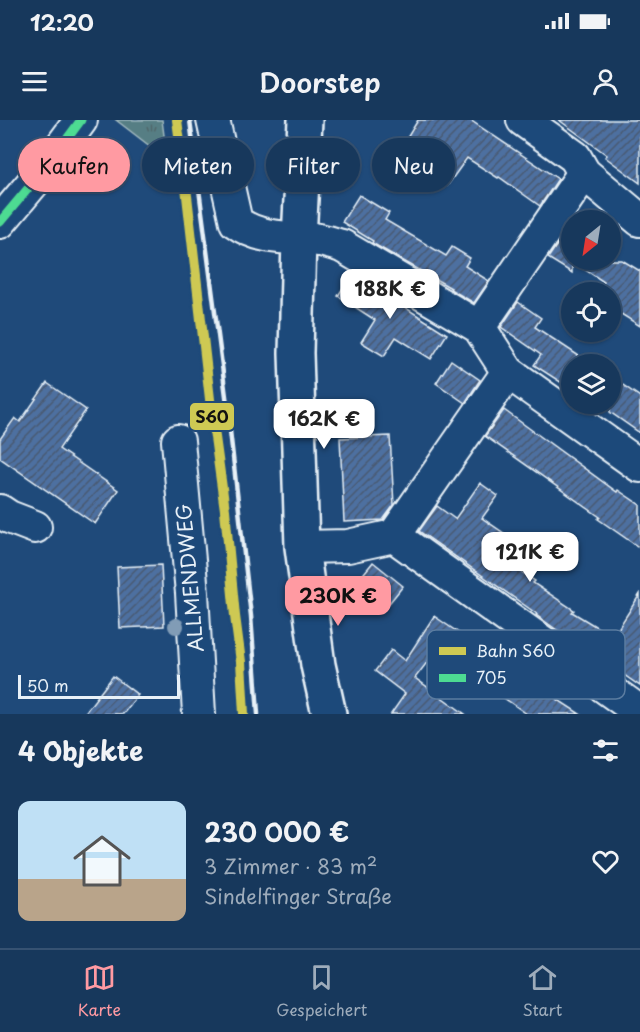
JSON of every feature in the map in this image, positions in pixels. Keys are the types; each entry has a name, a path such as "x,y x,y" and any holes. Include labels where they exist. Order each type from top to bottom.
{"main road":[{"path":"304,120 296,353 302,548 318,665 329,714"}],"street":[{"path":"0,222 47,166 81,120"},
{"path":"213,120 236,222 246,230 257,233 320,240 342,246 479,327 508,372 640,466"},
{"path":"524,120 575,157 584,173 640,220"},
{"path":"479,327 584,173"},
{"path":"302,548 348,546 394,536 508,372"},
{"name":"ALLMENDWEG","path":"178,441 192,593 199,714"},
{"path":"0,511 34,527"},
{"path":"394,536 525,630"},
{"path":"622,699 640,712"}],"green space":[{"path":"116,120 162,120 164,138 142,138 142,140"}],"building":[{"path":"418,120 470,120 558,179 540,206 467,158 455,175 455,138 407,138"},
{"path":"559,120 640,120 640,183 605,157 607,155"},
{"path":"359,195 389,213 385,220 446,256 452,247 470,258 465,266 489,281 474,303 372,243 373,241 342,222"},
{"path":"561,239 561,266 548,258"},
{"path":"622,260 640,271 640,326 621,314 621,282 604,282 586,270 621,270"},
{"path":"352,273 447,334 431,359 396,337 384,356 361,342 375,320 338,296"},
{"path":"518,302 541,318 535,327 576,354 561,354 561,382 534,365 541,355 501,327"},
{"path":"451,360 480,380 465,403 436,383"},
{"path":"47,383 86,410 59,449 118,490 95,524 0,458 0,439 15,418 20,422"},
{"path":"621,384 640,397 640,433 613,414 621,414"},
{"path":"504,410 617,492 618,490 640,505 640,548 485,436"},
{"path":"390,436 394,505 383,520 344,522 340,438"},
{"path":"480,483 498,496 482,518 511,538 498,556 574,610 572,612 602,630 557,630 419,531 437,506 455,519"},
{"path":"373,562 403,586 382,612 352,588"},
{"path":"161,565 164,626 120,628 117,567"},
{"path":"640,594 640,686 625,676 625,630 617,630"},
{"path":"434,616 454,630 427,630 427,662 415,678 427,687 427,699 444,699 465,714 391,714 405,694 375,671 391,650 405,661"},
{"path":"113,676 138,695 123,714 84,714"},
{"path":"505,699 557,699 580,714 527,714"}],"railway":[{"path":"190,120 227,404 251,616 258,714"}],"rail line":[{"name":"S60","path":"177,120 225,510 241,662 244,714"}],"transit line":[{"name":"705","path":"0,222 47,166 81,120"}]}
